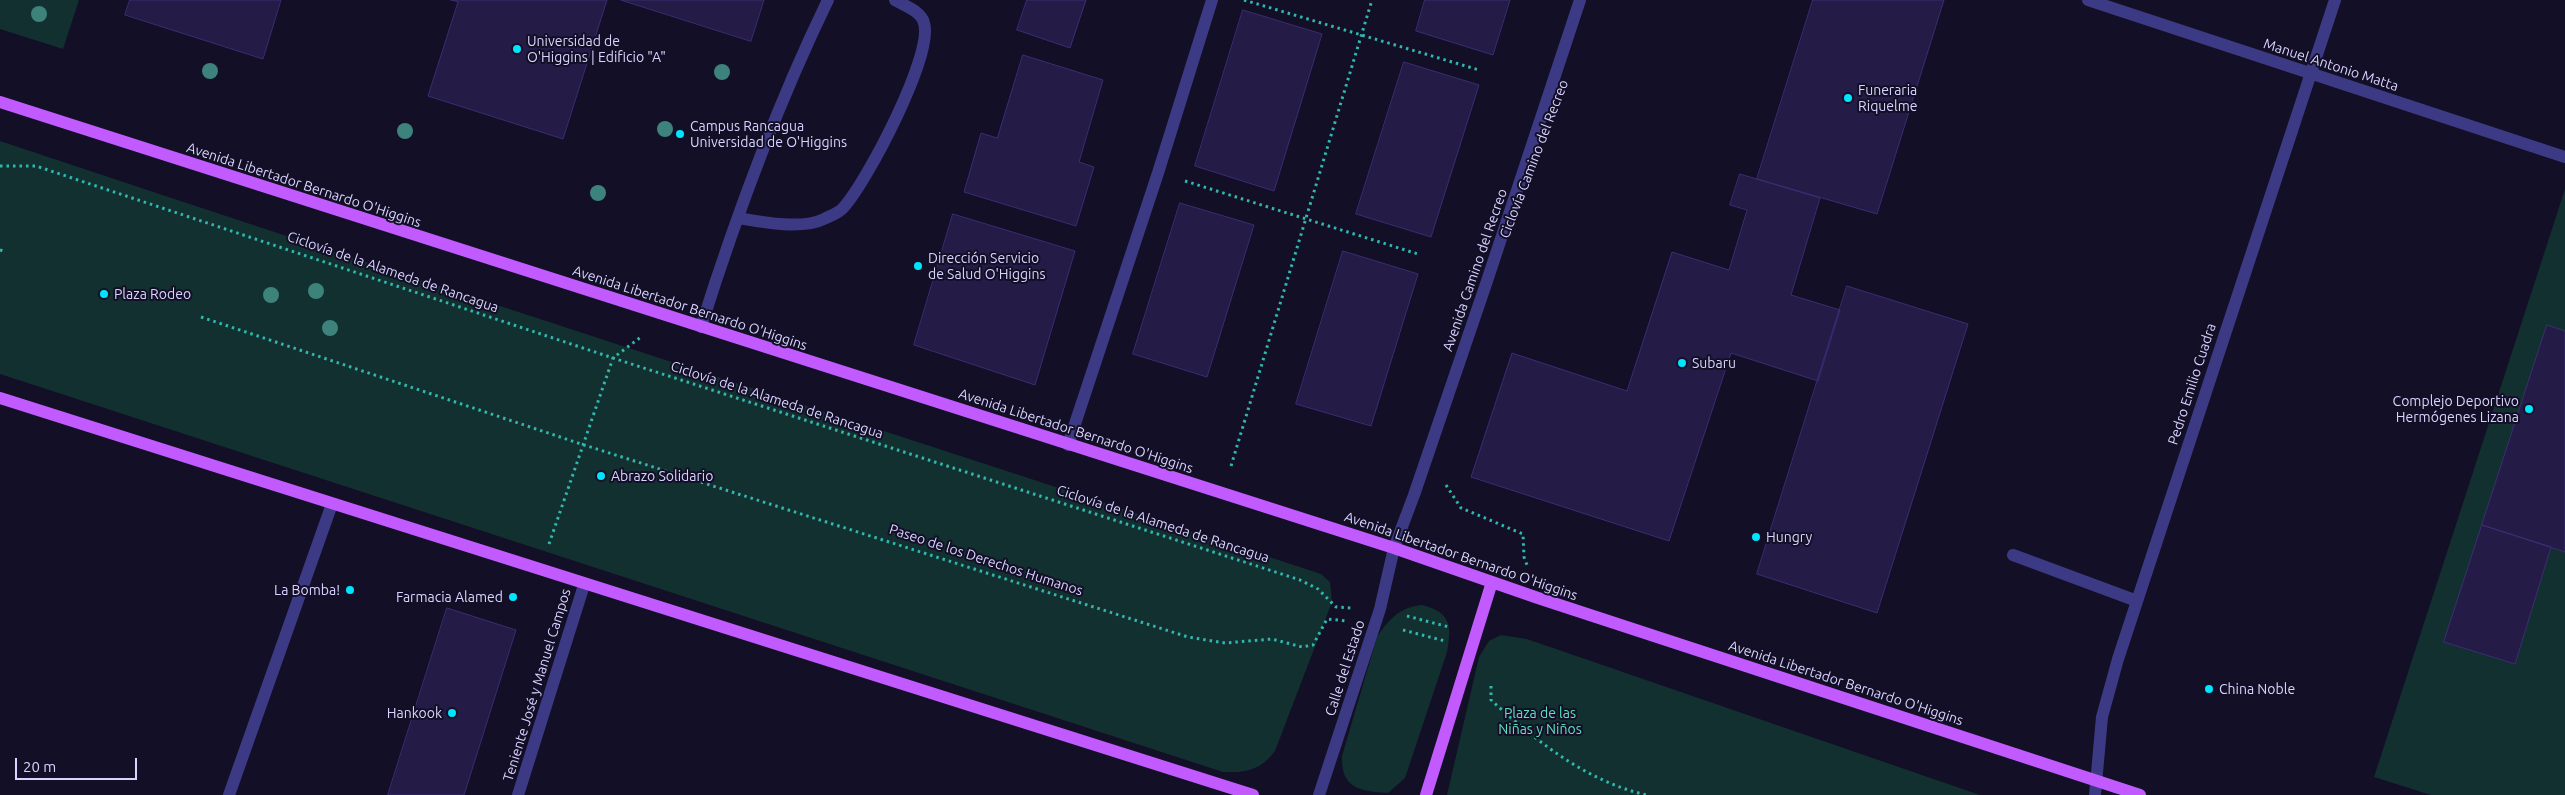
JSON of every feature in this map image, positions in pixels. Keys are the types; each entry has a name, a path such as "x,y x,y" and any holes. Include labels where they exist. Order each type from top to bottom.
{"main road":[{"name":"Avenida Libertador Bernardo O'Higgins","path":"0,102 701,328 1394,548 1538,598 2140,795"},
{"path":"0,398 584,585 1253,795"},
{"path":"1426,795 1492,582"}],"street":[{"path":"701,328 738,218 798,62 828,0"},
{"path":"738,218 784,225 821,221 842,209 872,168 906,97 926,34 924,21 919,14 895,0"},
{"path":"1068,445 1158,173 1212,0"},
{"name":"Avenida Camino del Recreo","path":"1394,548 1478,309 1580,0"},
{"name":"Manuel Antonio Matta","path":"2088,0 2565,157"},
{"name":"Pedro Emilio Cuadra","path":"2095,795 2102,717 2137,601 2335,0"},
{"path":"230,795 332,504"},
{"name":"Calle del Estado","path":"1319,795 1380,609 1394,548"},
{"path":"2013,555 2137,601"},
{"name":"Teniente José y Manuel Campos","path":"518,795 584,585"}],"path":[{"path":"1244,0 1479,70"},
{"path":"1222,494 1372,0"},
{"name":"Ciclovía de la Alameda de Rancagua","path":"0,166 36,166 613,358 1300,580 1318,589 1336,607 1380,609 1476,634"},
{"path":"1158,173 1418,254"},
{"path":"0,250 6,252"},
{"path":"540,570 581,444 613,358 640,338 653,312"},
{"path":"201,318 581,444"},
{"name":"Paseo de los Derechos Humanos","path":"581,444 1188,637 1225,643 1272,639 1302,647 1313,645 1327,619 1375,623"},
{"path":"1443,477 1461,508 1523,534 1524,557 1538,598"},
{"path":"1375,623 1471,648"},
{"path":"1491,684 1491,700 1530,735 1606,782 1647,795"}],"green space":[{"path":"0,0 79,0 63,49 0,29"},
{"path":"0,141 1321,574 1330,582 1332,602 1275,751 1264,762 1252,769 1238,772 1223,772 0,374"},
{"name":"Complejo Deportivo Hermógenes Lizana","path":"2565,189 2565,795 2431,795 2374,777"},
{"path":"1422,605 1439,612 1447,621 1449,635 1447,652 1405,778 1388,793 1361,789 1349,782 1345,775 1342,756 1377,637 1386,625 1401,611"},
{"name":"Plaza de las Niñas y Niños","path":"1501,635 1527,639 1980,795 1447,795 1479,657 1489,641"}],"building":[{"path":"130,0 281,0 263,59 125,15"},
{"name":"Universidad de O'Higgins | Edificio \"A\"","path":"451,0 607,0 563,139 428,96 458,2"},
{"name":"Universidad de O'Higgins | Edificio \"A\"","path":"621,0 764,0 751,41"},
{"path":"1027,0 1086,0 1070,48 1017,30"},
{"path":"1425,0 1510,0 1493,55 1416,31"},
{"name":"Funeraria Riquelme","path":"1813,0 1944,0 1877,214 1757,179"},
{"path":"1243,10 1322,34 1274,191 1195,166"},
{"path":"1023,55 1103,80 1079,162 1094,167 1076,226 964,192 981,133 997,138"},
{"path":"1404,62 1479,85 1431,237 1356,214"},
{"name":"Subaru","path":"1740,174 1820,198 1791,295 1840,310 1818,381 1731,353 1669,541 1471,477 1512,353 1627,391 1672,252 1729,270 1747,210 1730,205"},
{"path":"1180,203 1254,225 1207,377 1133,354"},
{"path":"953,214 1075,251 1035,385 914,345"},
{"path":"1343,251 1418,274 1371,426 1296,404"},
{"path":"1847,286 1968,324 1877,613 1757,574"},
{"path":"2547,325 2565,331 2565,552 2482,525"},
{"path":"2482,525 2551,547 2515,664 2444,642"},
{"name":"Hankook","path":"447,608 516,630 464,795 388,795"}],"place":[{"name":"Universidad de O'Higgins | Edificio \"A\"","path":"517,49"},
{"name":"Funeraria Riquelme","path":"1848,98"},
{"name":"Campus Rancagua Universidad de O'Higgins","path":"680,134"},
{"name":"Dirección Servicio de Salud O'Higgins","path":"918,266"},
{"name":"Plaza Rodeo","path":"104,294"},
{"name":"Subaru","path":"1682,363"},
{"name":"Complejo Deportivo Hermógenes Lizana","path":"2529,409"},
{"name":"Abrazo Solidario","path":"601,476"},
{"name":"Hungry","path":"1756,537"},
{"name":"La Bomba!","path":"350,590"},
{"name":"Farmacia Alamed","path":"513,597"},
{"name":"China Noble","path":"2209,689"},
{"name":"Hankook","path":"452,713"}]}
